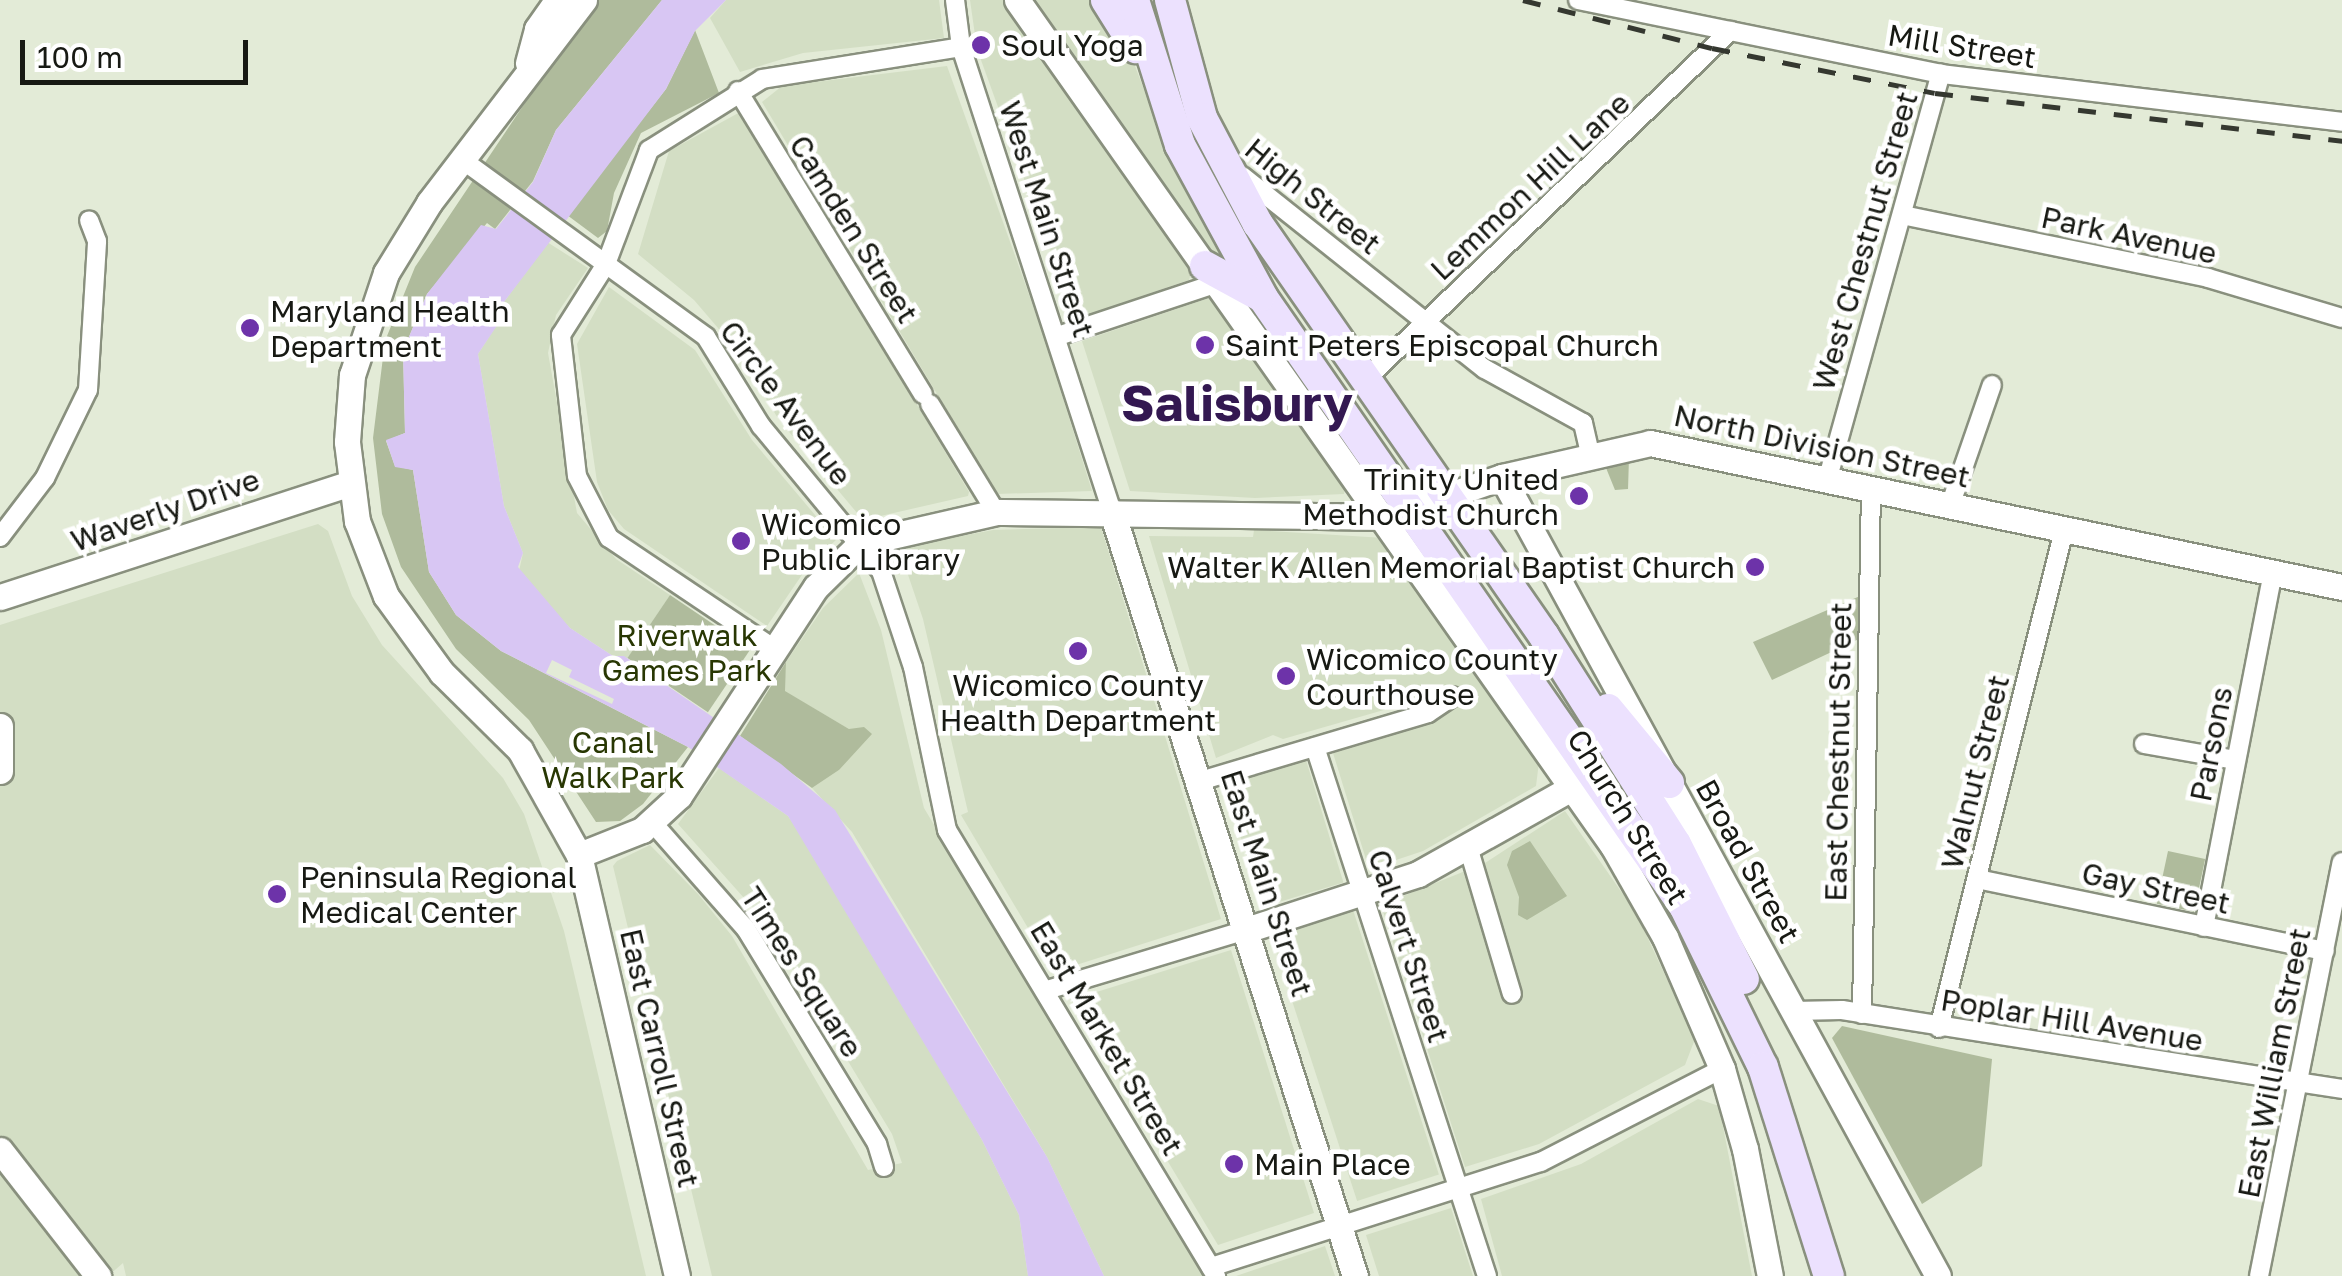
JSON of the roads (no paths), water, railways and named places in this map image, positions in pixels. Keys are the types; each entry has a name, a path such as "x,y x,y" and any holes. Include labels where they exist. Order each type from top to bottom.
{"main road":[{"path":"1106,0 1154,77"},
{"path":"1134,0 1154,77 1180,145 1263,298 1398,512 1596,772 1684,906 1762,1067 1829,1276"},
{"path":"1170,0 1192,89 1220,156 1280,261 1544,636 1669,784"},
{"path":"1211,275 1263,298"},
{"path":"1544,636 1596,772 1676,844 1743,975 1806,1132 1849,1276"}],"street":[{"path":"526,74 537,29 557,0"},
{"name":"East Carroll Street","path":"584,0 411,229 374,299 352,375 351,483 356,521 386,596 442,673 520,750 579,855 678,1276"},
{"name":"West Main Street","path":"954,0 961,47 1112,512"},
{"path":"1017,0 1211,275 1398,512"},
{"name":"Mill Street","path":"1578,0 1940,74 2342,122"},
{"name":"Lemmon Hill Lane","path":"1366,379 1730,31"},
{"path":"773,648 635,560 590,511 577,476 558,354 570,315 606,264 649,150 762,79 961,47"},
{"name":"West Chestnut Street","path":"1827,481 1940,74"},
{"name":"Camden Street","path":"738,91 996,512"},
{"name":"High Street","path":"1220,156 1484,369 1584,423 1590,454"},
{"name":"Circle Avenue","path":"464,160 706,338 762,426 861,543 899,618 947,830"},
{"name":"Park Avenue","path":"1902,215 2208,278 2342,318"},
{"path":"0,537 45,478 88,390 97,241 89,220"},
{"path":"1058,336 1211,275"},
{"path":"1950,506 1992,385"},
{"name":"North Division Street","path":"861,543 996,512 1398,512 1502,477 1650,443 2342,587"},
{"name":"Broad Street","path":"1502,477 1938,1276"},
{"name":"Waverly Drive","path":"0,597 351,483"},
{"name":"East Chestnut Street","path":"1862,1014 1871,490"},
{"name":"East Main Street","path":"1112,512 1248,929 1355,1276"},
{"name":"Walnut Street","path":"1938,1028 2064,530"},
{"path":"579,855 618,844 652,822 695,772 816,587 861,543"},
{"name":"Parsons","path":"2204,926 2273,573"},
{"path":"1200,780 1428,713 1453,696"},
{"path":"0,726 0,770"},
{"path":"2144,744 2236,760"},
{"name":"Calvert Street","path":"1315,746 1487,1276"},
{"path":"1047,990 1362,892 1469,850 1596,772"},
{"name":"Church Street","path":"1596,772 1722,1069 1746,1149 1770,1276"},
{"name":"Times Square","path":"652,822 746,929 877,1144 884,1168"},
{"name":"East Market Street","path":"947,830 1214,1272"},
{"path":"1469,850 1512,994"},
{"name":"East William Street","path":"2259,1276 2342,862"},
{"name":"Gay Street","path":"1977,879 2324,951"},
{"name":"Poplar Hill Avenue","path":"1793,1011 1862,1014 2342,1089"},
{"path":"1214,1272 1563,1153 1722,1069"},
{"path":"0,1150 98,1276"}],"railway":[{"path":"1523,0 1712,48 1935,93 2342,141"}],"place":[{"name":"Soul Yoga","path":"981,45"},
{"name":"Maryland Health Department","path":"250,328"},
{"name":"Saint Peters Episcopal Church","path":"1205,345"},
{"name":"Trinity United Methodist Church","path":"1579,496"},
{"name":"Wicomico Public Library","path":"741,541"},
{"name":"Walter K Allen Memorial Baptist Church","path":"1755,567"},
{"name":"Wicomico County Health Department","path":"1078,651"},
{"name":"Wicomico County Courthouse","path":"1286,676"},
{"name":"Peninsula Regional Medical Center","path":"277,894"},
{"name":"Main Place","path":"1234,1164"}],"district":[{"name":"Salisbury","path":"1237,403"}],"park label":[{"name":"Riverwalk Games Park","path":"687,652"},
{"name":"Canal Walk Park","path":"613,759"}]}
